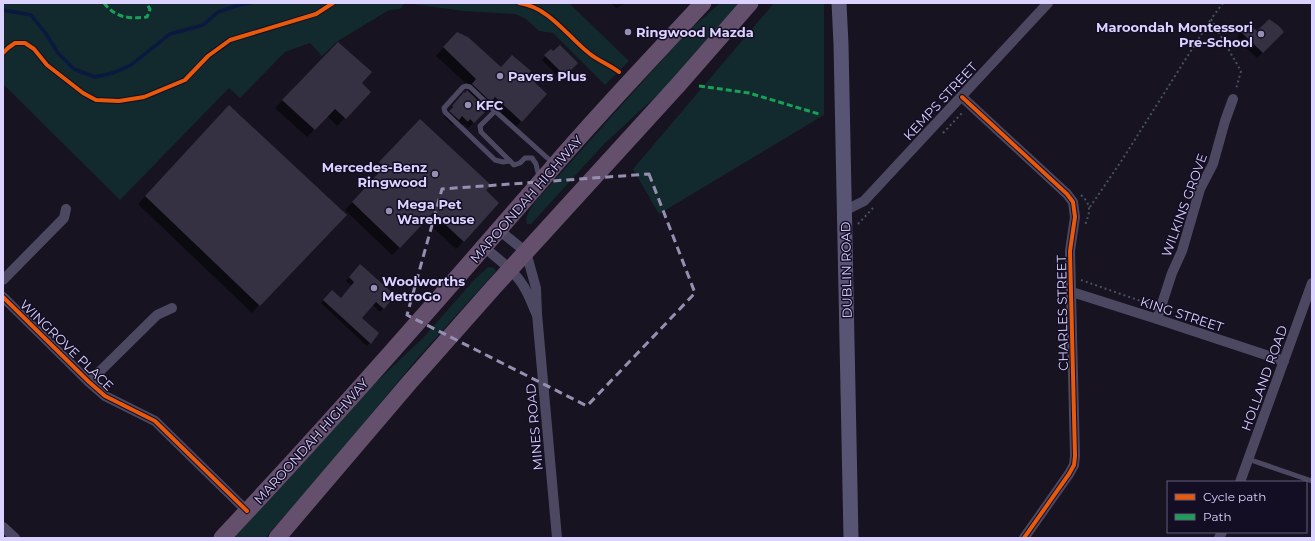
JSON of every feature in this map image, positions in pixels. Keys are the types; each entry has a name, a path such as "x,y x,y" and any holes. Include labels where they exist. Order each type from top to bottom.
{"highway":[{"name":"MAROONDAH HIGHWAY","path":"222,538 319,435 555,165 703,3"},
{"path":"278,538 404,389 509,269 679,84 750,3"}],"main road":[{"name":"DUBLIN ROAD","path":"839,3 851,538"}],"street":[{"name":"KEMPS STREET","path":"844,210 864,201 1048,3"},
{"name":"CHARLES STREET","path":"962,96 1067,194 1073,202 1075,217 1070,251 1072,292 1074,465 1024,538"},
{"name":"WILKINS GROVE","path":"1157,319 1172,273 1182,250 1200,190 1213,164 1220,144 1225,121 1233,99"},
{"path":"3,280 64,218 66,209"},
{"path":"499,230 526,252"},
{"name":"MINES ROAD","path":"484,247 509,269 524,287 537,314"},
{"name":"MINES ROAD","path":"526,252 534,276 536,288 557,538"},
{"name":"HOLLAND ROAD","path":"1240,481 1312,283"},
{"name":"KING STREET","path":"1072,292 1284,361"},
{"name":"WINGROVE PLACE","path":"3,297 89,382 105,396 155,421 247,511"},
{"path":"89,382 158,315 172,308"},
{"path":"3,526 15,538"},
{"path":"851,538 860,538"}],"lane":[{"path":"510,161 503,162 495,160 445,112 444,108 463,87 470,87 555,165"},
{"path":"495,110 480,126 480,132 514,165 520,163 525,158 532,158 536,164 540,182"},
{"path":"1248,459 1312,482"}],"path":[{"path":"1083,230 1089,216 1090,207 1122,160 1211,19 1223,3"},
{"path":"1211,19 1241,71 1233,99"},
{"path":"943,134 971,105"},
{"path":"1079,193 1090,207"},
{"path":"857,225 873,208"},
{"path":"1081,280 1161,308"}],"highlighted area":[{"path":"649,174 695,293 587,406 407,315 442,189"}],"green space":[{"path":"3,3 405,3 400,9 389,10 338,41 322,56 310,43 285,52 240,98 229,88 120,200 3,84"},
{"path":"405,3 569,3 629,61 605,85 553,33 539,31 526,19 515,14 464,11"},
{"path":"720,3 740,3 665,88 604,144 531,224 527,224 526,218 535,202 687,32"},
{"path":"774,3 824,3 824,115 659,214 633,169"},
{"path":"488,267 494,268 496,271 416,360 319,477 265,538 233,538 376,382 423,338 474,280"}],"building":[{"path":"1269,19 1279,26 1284,32 1263,53 1242,33 1244,28 1249,24 1257,31"},
{"name":"Pavers Plus","path":"457,32 468,37 501,67 512,55 531,71 527,75 547,94 522,122 495,97 491,102 472,84 476,79 443,47"},
{"path":"338,42 372,72 362,83 371,92 346,119 335,109 315,130 282,100"},
{"path":"560,45 578,63 565,76 544,55 551,49 553,51"},
{"name":"KFC","path":"467,90 486,108 484,111 485,112 474,123 470,119 468,122 462,116 459,120 449,111"},
{"path":"229,105 347,215 260,306 145,196"},
{"name":"Mercedes-Benz Ringwood","path":"420,119 491,185 486,190 499,203 464,242 433,213 400,248 352,202 384,167 379,162"},
{"path":"360,264 395,295 384,309 376,302 362,318 379,333 371,344 323,300 332,290 341,298 354,282 349,277"}],"waterway":[{"path":"3,10 31,15 46,34 58,53 74,69 95,77 113,73 131,65 170,34 203,25 218,12 239,5 251,3"}],"marked path":[{"path":"104,3 118,15 134,18 147,17 150,9 146,3"},
{"path":"699,86 749,93 819,114"}],"cycle path":[{"path":"3,53 15,43 25,43 34,49 47,65 83,93 96,100 119,101 144,97 185,80 208,56 230,40 316,14 333,3"},
{"path":"519,3 540,10 549,16 590,54 619,72"},
{"path":"962,97 1067,194 1073,202 1075,217 1070,251 1074,465 1024,538"},
{"path":"3,297 89,382 105,396 155,421 247,511"}],"place":[{"name":"Ringwood Mazda","path":"628,32"},
{"name":"Maroondah Montessori Pre-School","path":"1261,34"},
{"name":"Pavers Plus","path":"500,76"},
{"name":"KFC","path":"468,105"},
{"name":"Mercedes-Benz Ringwood","path":"435,174"},
{"name":"Mega Pet Warehouse","path":"389,211"},
{"name":"Woolworths MetroGo","path":"374,288"}]}
